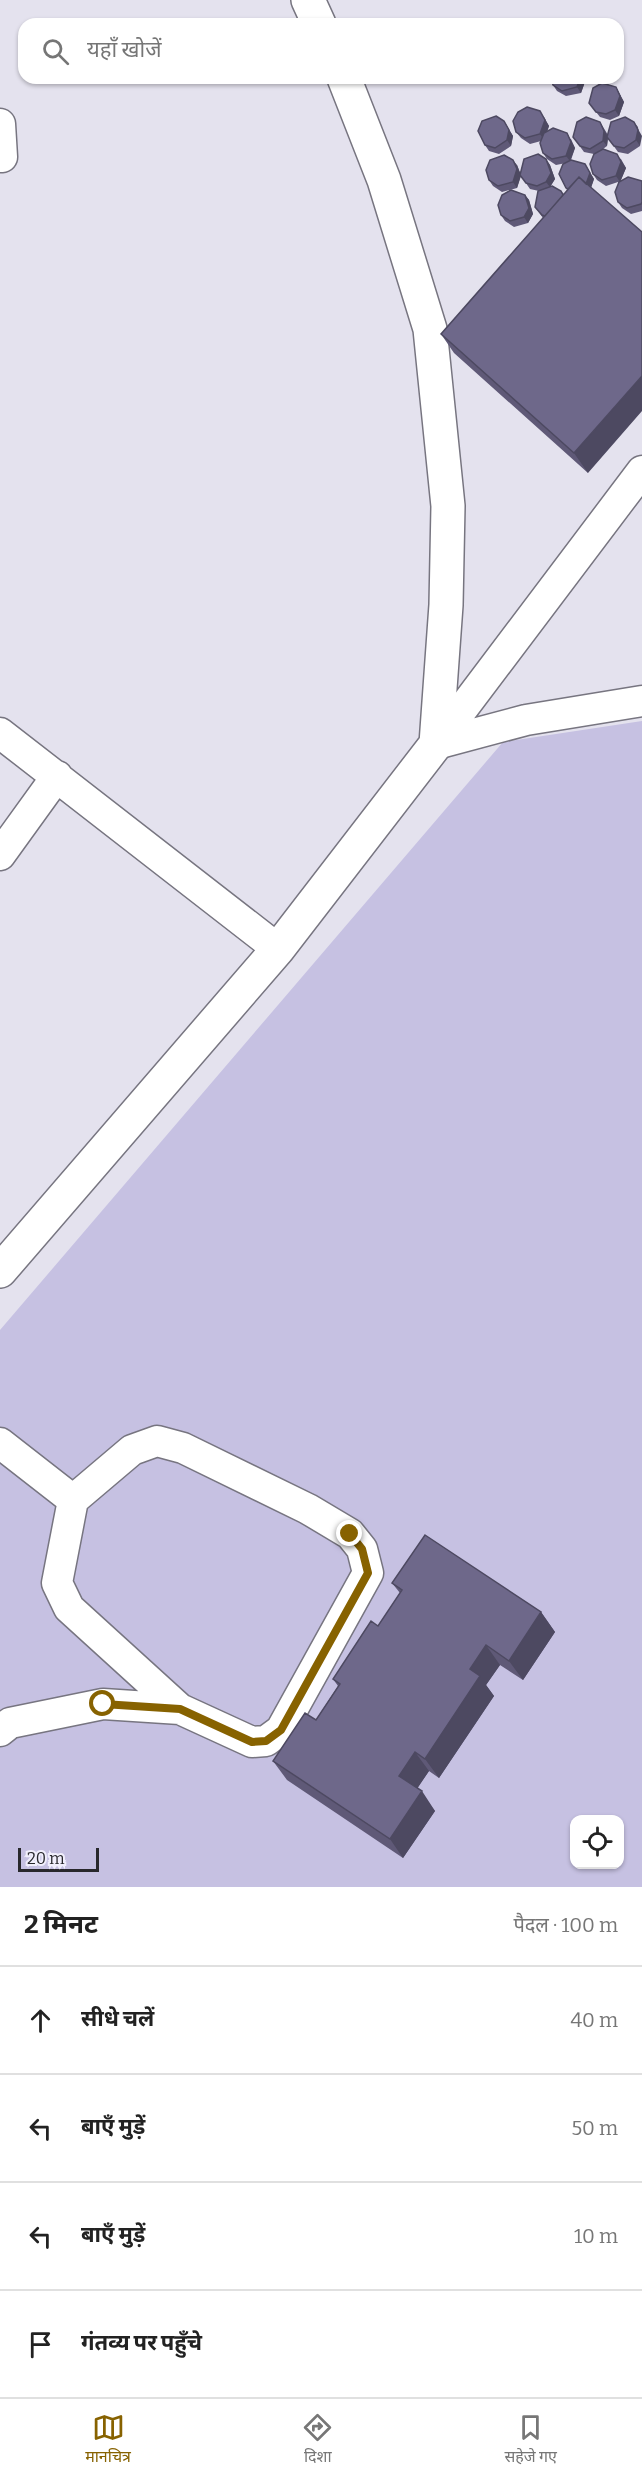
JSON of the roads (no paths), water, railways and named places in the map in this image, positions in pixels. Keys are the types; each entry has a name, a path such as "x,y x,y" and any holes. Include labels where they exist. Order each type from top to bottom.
{"main road":[{"path":"308,0 316,18"},
{"path":"0,1271 278,949 436,744 446,605 448,506 430,329 384,180 346,84"}],"street":[{"path":"0,124 2,157"},
{"path":"436,744 642,471"},
{"path":"436,744 526,720 642,701"},
{"path":"0,733 278,949"},
{"path":"0,855 57,776"},
{"path":"157,1441 183,1448 308,1509 350,1534 362,1549 368,1573 281,1730 266,1741 252,1742 180,1709 69,1608 57,1583 73,1500 132,1450 157,1441"},
{"path":"0,1443 73,1500"},
{"path":"0,1731 10,1723 103,1704 180,1709"}]}
